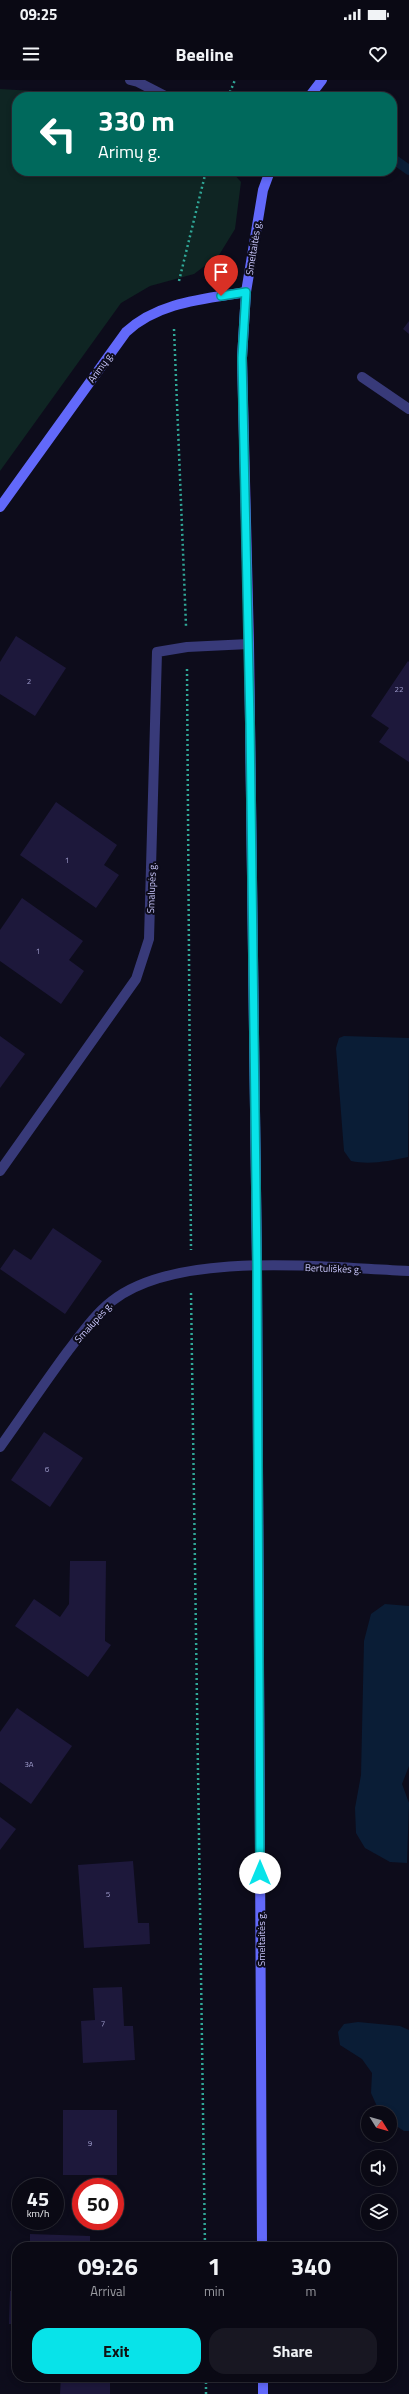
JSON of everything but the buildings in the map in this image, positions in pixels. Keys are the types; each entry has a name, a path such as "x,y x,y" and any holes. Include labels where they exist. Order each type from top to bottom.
{"main road":[{"path":"313,92 322,80"},
{"name":"Smeltaitės g.","path":"262,2242 257,1265 250,644 242,358 246,292 263,190 268,176"},
{"name":"Arimų g.","path":"0,507 126,332 137,322 173,306 246,292"},
{"path":"263,2382 263,2394"}],"street":[{"path":"130,80 138,82 157,92"},
{"path":"362,377 409,409"},
{"name":"Smalupės g.","path":"0,1171 136,979 150,939 157,652 187,647 250,644"},
{"name":"Smalupės g.","path":"0,1447 72,1345 107,1305 131,1288 191,1271 257,1265"},
{"name":"Bertuliškės g.","path":"257,1265 409,1271"}],"path":[{"path":"230,92 235,80"},
{"path":"205,176 173,306 187,647 191,1271 205,2242"},
{"path":"206,2382 206,2394"}],"green space":[{"path":"0,89 51,92 12,92 12,176 236,176 241,182 235,229 219,255 194,274 150,286 121,303 0,471"}],"water":[{"path":"344,1036 409,1038 408,1157 365,1163 351,1161 344,1151 336,1048 339,1038"},
{"path":"385,1604 409,1606 409,1766 402,1784 409,1803 407,1863 390,1862 365,1848 356,1833 355,1808 361,1775 364,1641 371,1614"},
{"path":"358,2022 400,2026 409,2030 409,2131 404,2131 397,2126 397,2106 377,2106 371,2093 372,2073 362,2059 340,2045 338,2032 344,2024"}],"waterway":[{"path":"397,162 409,170"}],"route":[{"path":"221,296 246,292 242,358 250,644 257,1265 260,1873"}]}
